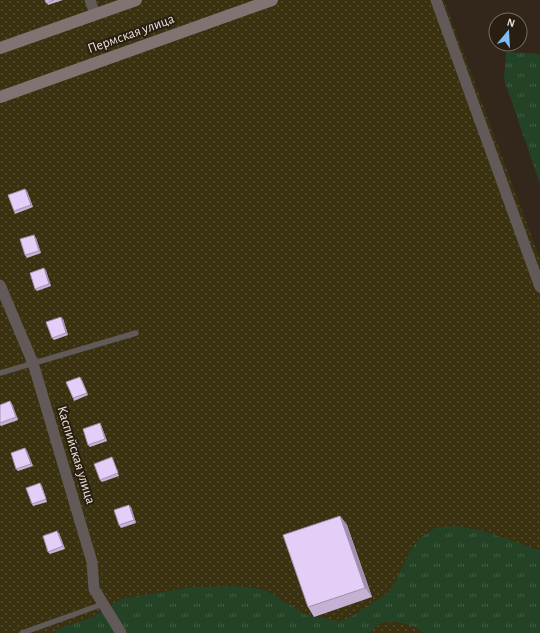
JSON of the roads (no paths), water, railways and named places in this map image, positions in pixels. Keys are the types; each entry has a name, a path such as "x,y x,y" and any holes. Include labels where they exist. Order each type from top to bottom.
{"street":[{"path":"90,0 95,14"},
{"path":"0,48 136,0"},
{"name":"Пермская улица","path":"0,97 272,0"},
{"path":"436,0 540,287"},
{"name":"Каспийская улица","path":"0,285 33,363 92,562 94,590 121,633"}],"lane":[{"path":"0,373 136,333"},
{"path":"22,633 103,604"}]}
